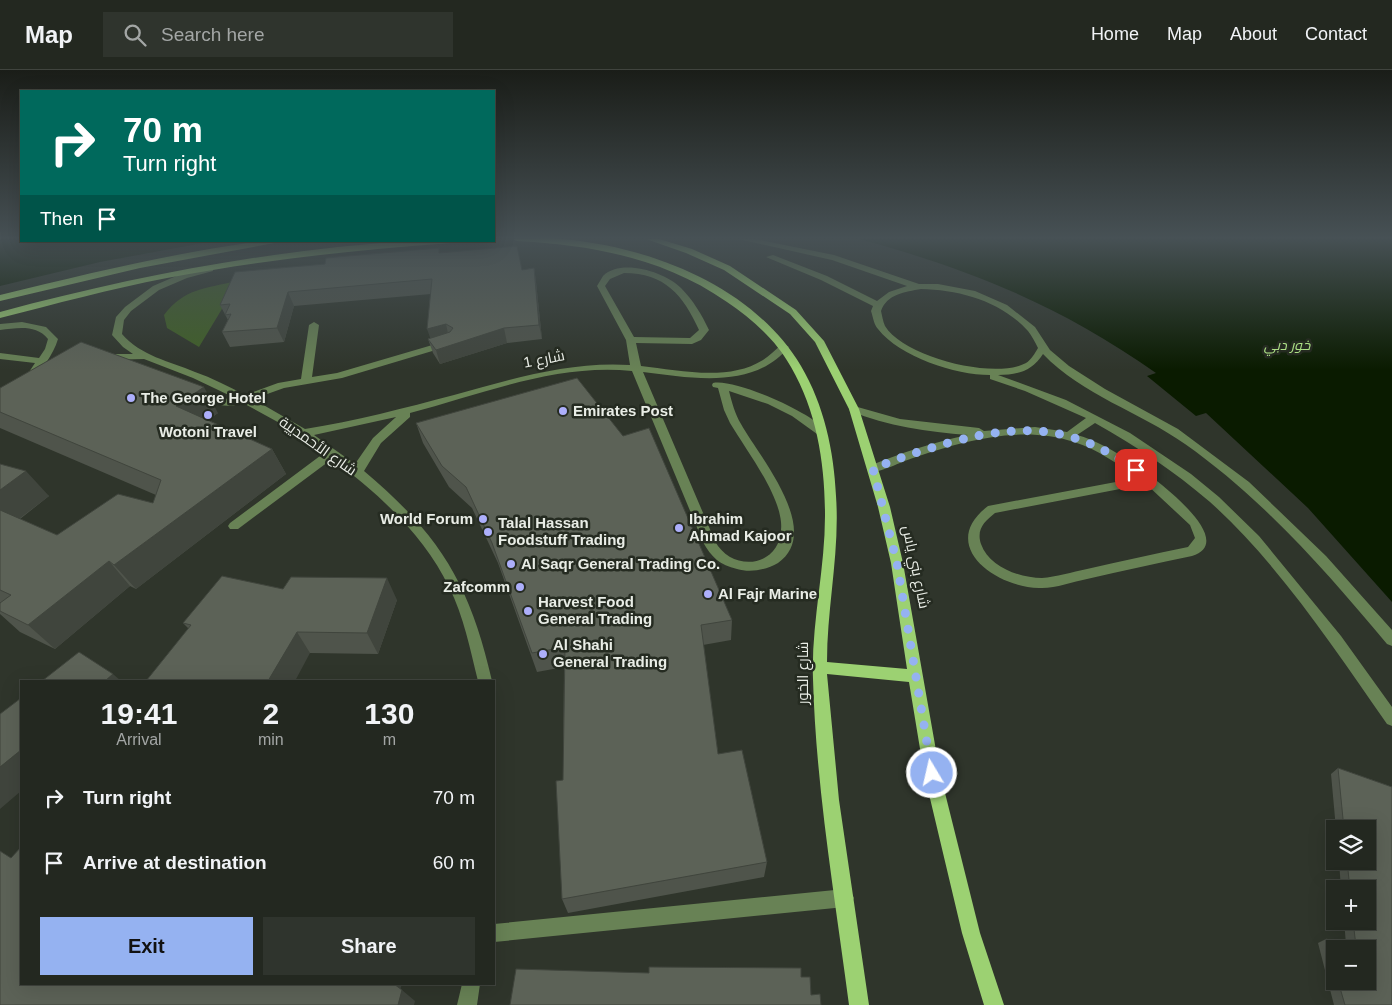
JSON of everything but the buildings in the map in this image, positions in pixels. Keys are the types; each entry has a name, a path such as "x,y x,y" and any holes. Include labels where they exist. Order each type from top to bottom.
{"main road":[{"path":"0,298 60,283"},
{"path":"0,315 139,283"},
{"path":"706,283 716,288 759,321 784,347"},
{"name":"شارع بني ياس","path":"749,283 793,312 819,341 854,409 873,469 897,563 932,773 948,843 971,933 994,1005"},
{"name":"شارع الخور","path":"784,347 807,389 821,431 830,488 832,519 819,667 826,770 834,831 846,898 859,1005"},
{"path":"819,667 916,676"}],"street":[{"name":"شارع الأحمديية","path":"169,283 156,288 128,309 119,319 116,335 145,363 204,379 245,398 303,433 357,473 406,517 428,543 449,574 465,609 478,648 485,680"},
{"path":"602,283 601,286 631,340 636,368 714,552 725,560 739,565 754,566 766,564 782,551 788,528 786,514 782,500 735,423 729,410 723,387"},
{"path":"631,340 692,341 698,338 704,330 682,293 668,283"},
{"path":"833,283 879,305"},
{"path":"905,283 918,287 947,289 980,297 995,303 1026,323 1043,348 1072,372 1159,422 1217,462 1283,519 1360,602 1392,640"},
{"path":"918,287 894,293 884,298 876,313 877,321 882,330 903,346 936,361 975,371 1034,391 1094,418 1139,444 1170,465 1207,494 1242,526 1308,602 1392,719"},
{"path":"306,381 314,325"},
{"path":"0,327 37,326 48,331 53,339 50,349 25,384 48,372"},
{"path":"184,387 225,404 238,402 282,386 346,374 450,343"},
{"name":"شارع 1","path":"303,433 364,422 554,371 600,367 636,368 709,376 743,372 768,362 784,347"},
{"path":"975,371 1008,373 1023,370 1041,357 1043,348"},
{"path":"0,356 42,361"},
{"path":"90,359 111,356 145,363"},
{"name":"شارع 1","path":"682,372 723,387 766,398 793,411 821,431"},
{"name":"شارع 1","path":"357,473 366,452 378,438 393,424 417,408"},
{"path":"854,409 871,416 911,426 991,432 1034,430 1069,436 1104,450 1148,480 1194,522 1200,531 1202,539 1199,546 1192,551 1044,584 1027,583 1010,578 983,559 975,547 972,535 974,525 981,516 992,509 1148,480"},
{"path":"1069,436 1094,418"},
{"path":"873,469 909,454 991,432"},
{"path":"234,526 332,453"},
{"path":"495,933 846,898"},
{"path":"467,1005 471,985"}],"green space":[{"path":"236,283 234,289 199,347 167,328 164,315 180,299 205,288"}],"water":[{"path":"0,283 14,283 0,286"},
{"name":"خور دبي","path":"991,283 1392,283 1392,602 1308,508 1206,413 1196,416 1147,376 1156,373 1121,349 1050,309"}],"place":[{"name":"The George Hotel","path":"131,398"},
{"name":"Emirates Post","path":"563,411"},
{"name":"Wotoni Travel","path":"208,415"},
{"name":"World Forum","path":"483,519"},
{"name":"Ibrahim Ahmad Kajoor","path":"679,528"},
{"name":"Talal Hassan Foodstuff Trading","path":"488,532"},
{"name":"Al Saqr General Trading Co.","path":"511,564"},
{"name":"Zafcomm","path":"520,587"},
{"name":"Al Fajr Marine","path":"708,594"},
{"name":"Harvest Food General Trading","path":"528,611"},
{"name":"Al Shahi General Trading","path":"543,654"}],"route":[{"path":"932,773 897,563 873,469 909,454 991,432 1034,430 1052,432 1088,442 1121,459 1136,470"}]}
